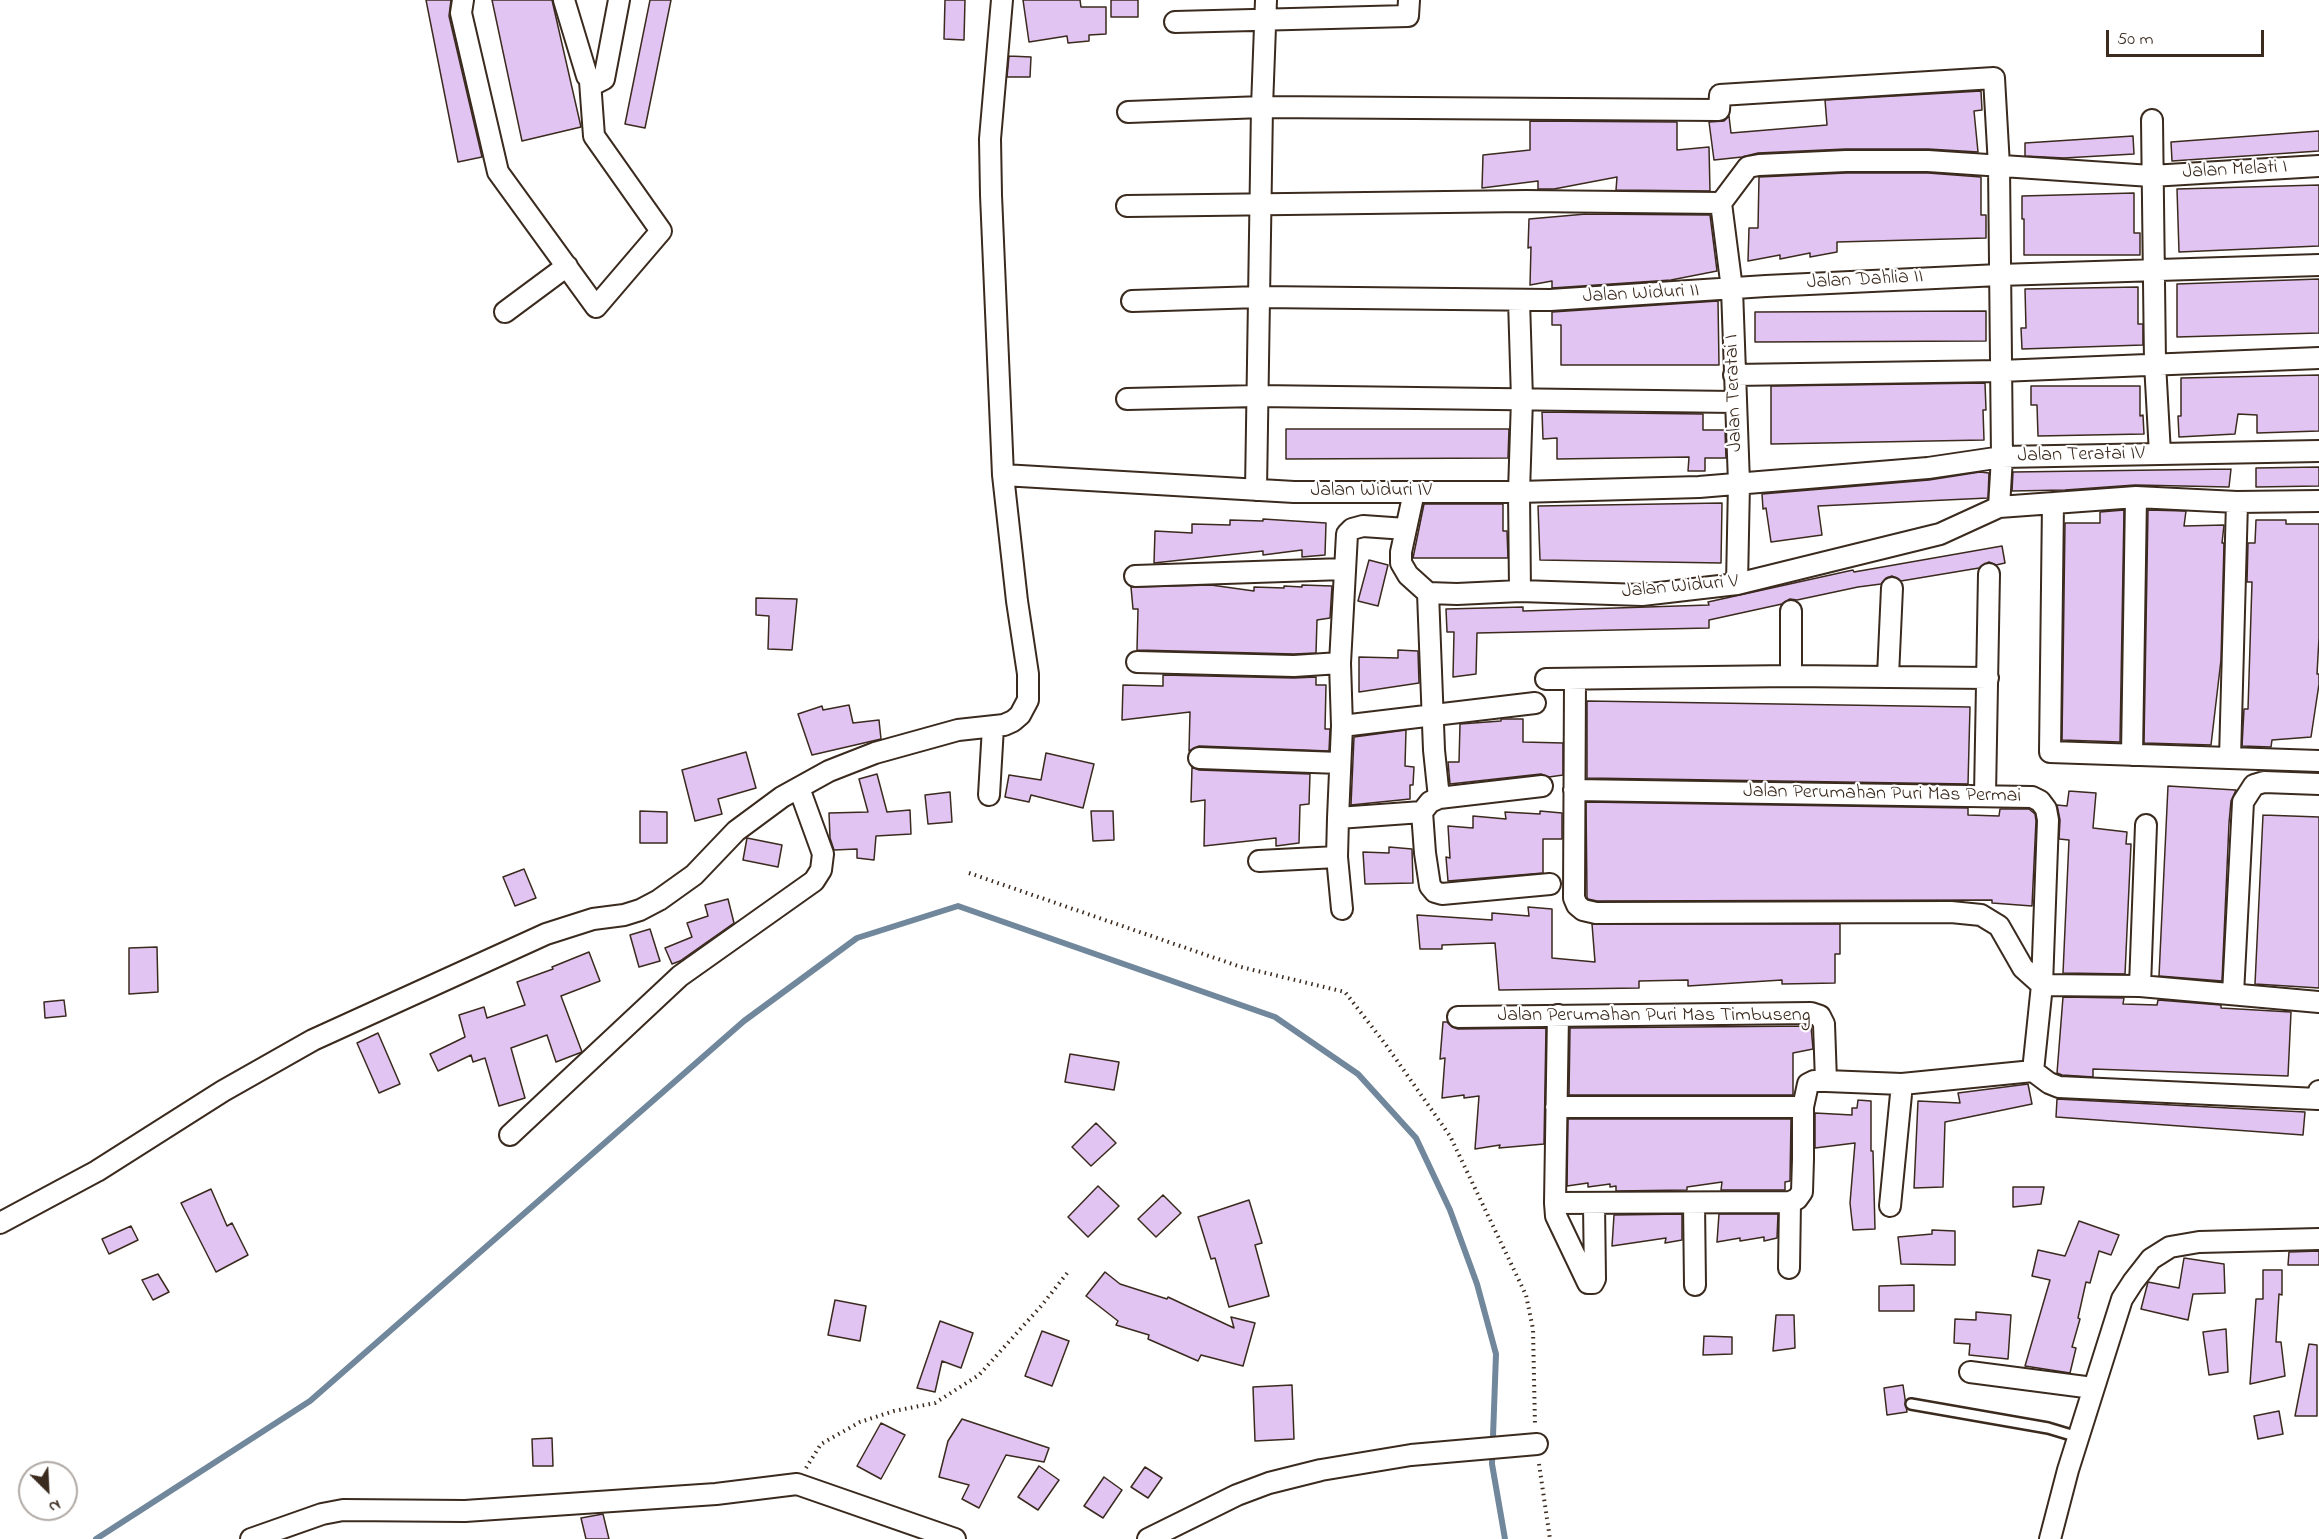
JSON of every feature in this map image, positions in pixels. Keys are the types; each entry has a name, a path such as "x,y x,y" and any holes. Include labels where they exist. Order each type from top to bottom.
{"street":[{"path":"463,0 461,13 498,172 596,307 661,231 594,136 590,81 577,48 564,0"},
{"path":"590,81 599,83 604,79 619,0"},
{"path":"0,1223 97,1171 223,1091 323,1035 546,934 593,919 624,915 640,910 694,875 736,831 782,797 830,771 875,753 958,730 993,727 1013,721 1020,715 1025,708 1029,691 1003,475 996,364 990,139 1002,0"},
{"path":"1256,490 1262,107 1266,0"},
{"path":"1175,22 1408,16 1408,0"},
{"path":"1128,112 1262,107 1719,110 1720,95 1994,78 1999,166 2002,457 1999,507 2136,497 2237,502 2319,501"},
{"path":"2152,120 2155,363 2160,454"},
{"path":"1127,206 1526,201 1721,203 1748,167 1884,160 2151,176"},
{"name":"Jalan Melati I","path":"2151,176 2319,166"},
{"name":"Jalan Teratai I","path":"1721,203 1732,289 1739,483 1737,584"},
{"name":"Jalan Dahlia II","path":"1732,289 1999,275 2319,265"},
{"path":"505,312 567,267"},
{"name":"Jalan Widuri II","path":"1132,301 1259,297 1550,300 1732,289"},
{"path":"1519,300 1522,399 1519,492 1520,591"},
{"path":"1734,375 2000,371 2319,358"},
{"path":"1127,399 1257,396 1735,402"},
{"name":"Jalan Teratai IV","path":"1739,483 1928,468 2002,457 2319,451"},
{"name":"Jalan Widuri IV","path":"1003,475 1256,490 1414,492 1519,492 1699,487 1739,483"},
{"path":"1414,492 1401,552 1401,563 1408,575 1428,592 1432,714 1439,798"},
{"path":"2132,755 2136,497"},
{"path":"2230,758 2237,502"},
{"path":"2053,503 2050,752 2319,761"},
{"name":"Jalan Widuri V","path":"1428,592 1457,594 1520,591 1642,595 1737,584 1940,534 1999,507"},
{"path":"1342,909 1338,857 1342,726 1340,663 1347,534 1352,529 1363,526 1406,529"},
{"path":"1135,576 1344,569"},
{"path":"1985,795 1989,574"},
{"path":"1888,676 1892,588"},
{"path":"1791,611 1791,676"},
{"path":"1137,662 1294,666 1340,663"},
{"path":"1546,680 1791,676 1988,678"},
{"path":"1575,680 1574,898 1583,910 1596,913 1904,912 1981,915 1999,926 2023,968 2042,985 2140,986 2319,1002"},
{"path":"1342,726 1534,703"},
{"path":"988,795 993,727"},
{"path":"1199,758 1340,763"},
{"path":"2233,994 2243,802 2254,785 2264,782 2319,784"},
{"path":"1542,786 1439,798 1425,806 1422,812 1428,879 1435,892 1442,894 1550,884"},
{"path":"510,1135 680,976 814,881 820,870 823,854 799,788"},
{"name":"Jalan Perumahan Puri Mas Permai","path":"1574,790 1985,795 2032,797 2040,801 2046,809 2048,820 2042,985 2033,1071"},
{"path":"1338,818 1422,812"},
{"path":"2140,986 2146,825"},
{"path":"1259,861 1338,857"},
{"name":"Jalan Perumahan Puri Mas Timbuseng","path":"1458,1017 1811,1013 1820,1016 1824,1024 1826,1081"},
{"path":"1557,1015 1556,1216 1588,1283 1593,1283 1595,1279 1594,1204"},
{"path":"1555,1203 1790,1202 1797,1199 1802,1192 1803,1107 1808,1084 1814,1081 1902,1084 2033,1071 2049,1083 2059,1087 2318,1099"},
{"path":"1890,1206 1902,1084"},
{"path":"2319,1091 2319,1107"},
{"path":"1556,1107 1803,1107"},
{"path":"1789,1268 1790,1202"},
{"path":"1694,1203 1695,1285"},
{"path":"2050,1539 2078,1437 2122,1299 2151,1259 2170,1247 2199,1242 2319,1239"},
{"path":"1970,1372 2093,1388"},
{"path":"1148,1539 1237,1495 1269,1483 1321,1470 1411,1455 1533,1444"},
{"path":"251,1539 322,1514 343,1510 465,1511 716,1494 797,1484 955,1539"}],"lane":[{"path":"1911,1404 2048,1428 2078,1437"}],"path":[{"path":"969,873 1241,967 1345,992 1386,1045 1450,1136 1526,1295 1533,1329 1533,1444 1550,1539"},
{"path":"797,1484 821,1444 860,1422 894,1411 935,1403 979,1375 1042,1305 1068,1272"}],"building":[{"path":"426,0 451,0 449,16 482,157 458,162"},
{"path":"492,0 552,0 581,127 522,141"},
{"path":"650,0 671,0 645,128 625,124"},
{"path":"945,0 965,0 964,40 944,39"},
{"path":"1023,0 1080,0 1081,7 1106,7 1106,34 1089,35 1089,41 1068,43 1067,36 1029,42"},
{"path":"1111,0 1138,0 1138,17 1111,17"},
{"path":"1009,56 1031,57 1030,77 1007,77"},
{"path":"1981,91 1982,110 1974,111 1978,152 1928,149 1846,149 1758,153 1714,160 1709,122 1724,121 1729,116 1731,133 1827,125 1825,100"},
{"path":"1530,121 1677,122 1677,150 1709,147 1710,191 1616,190 1617,177 1554,189 1538,189 1538,181 1482,188 1483,155 1530,150"},
{"path":"2319,131 2319,151 2172,161 2171,142"},
{"path":"2133,136 2134,154 2064,158 2025,156 2025,143"},
{"path":"1846,173 1928,173 1981,177 1981,215 1986,215 1986,238 1837,242 1837,252 1810,257 1810,253 1780,259 1780,255 1748,261 1749,228 1758,228 1759,177"},
{"path":"2319,185 2319,246 2179,252 2177,189"},
{"path":"2134,193 2134,233 2140,233 2140,255 2024,255 2022,196"},
{"path":"1586,214 1710,215 1717,271 1671,280 1552,288 1552,281 1530,285 1529,219"},
{"path":"2319,279 2319,333 2177,337 2177,284"},
{"path":"2138,287 2138,324 2143,324 2143,345 2022,349 2021,328 2026,328 2025,289"},
{"path":"1718,301 1719,365 1561,365 1561,325 1552,325 1552,312"},
{"path":"1986,311 1986,341 1755,342 1755,312"},
{"path":"2319,375 2319,431 2257,433 2257,415 2238,414 2235,434 2179,437 2181,378"},
{"path":"1985,383 1984,440 1771,444 1771,386"},
{"path":"2031,386 2140,386 2140,416 2143,415 2144,434 2038,436 2037,405 2031,405"},
{"path":"1542,412 1703,414 1703,430 1725,430 1726,458 1705,458 1705,471 1688,471 1689,457 1557,459 1557,438 1543,439"},
{"path":"1286,429 1509,429 1508,458 1286,459"},
{"path":"2319,467 2319,486 2256,487 2256,468"},
{"path":"2231,469 2229,487 2135,485 2012,491 2013,472"},
{"path":"1980,472 1989,473 1988,498 1818,506 1822,535 1771,542 1762,494 1929,480"},
{"path":"1722,503 1721,563 1540,560 1538,506"},
{"path":"1424,504 1503,504 1503,531 1507,531 1508,558 1413,558"},
{"path":"2124,510 2120,742 2062,740 2065,523 2100,523 2100,512"},
{"path":"2148,510 2186,511 2184,526 2224,525 2221,660 2211,745 2144,743"},
{"path":"1263,519 1326,523 1325,555 1302,557 1302,550 1263,555 1263,551 1154,563 1155,531 1192,533 1192,524 1230,525 1230,520 1263,521"},
{"path":"2256,520 2286,520 2286,524 2319,524 2317,674 2319,674 2319,684 2311,737 2272,740 2271,747 2242,746 2244,709 2248,709 2252,582 2247,582 2248,543 2255,543"},
{"path":"2002,546 2005,563 1996,565 1989,562 1979,568 1901,581 1892,576 1886,578 1881,584 1797,600 1790,599 1782,604 1709,620 1709,628 1477,633 1476,674 1453,677 1454,632 1447,632 1446,609 1523,607 1523,611 1709,605 1708,602 1853,570 1854,572"},
{"path":"1369,560 1388,565 1378,606 1358,601"},
{"path":"1211,585 1254,591 1254,587 1332,586 1330,618 1317,620 1316,653 1137,650 1138,609 1133,609 1131,587"},
{"path":"756,598 797,599 792,650 768,649 769,616 756,615"},
{"path":"1398,650 1418,651 1419,683 1359,692 1359,657 1398,658"},
{"path":"1163,675 1316,677 1316,685 1326,685 1325,729 1330,729 1329,751 1199,746 1189,751 1190,712 1122,720 1123,685 1163,686"},
{"path":"1587,701 1970,707 1968,784 1587,778"},
{"path":"849,705 853,723 879,720 881,739 812,755 798,714 822,706 823,710"},
{"path":"1501,719 1523,719 1523,742 1563,743 1563,775 1549,777 1541,774 1450,784 1448,762 1459,762 1460,724 1501,721"},
{"path":"1406,730 1405,766 1414,767 1410,799 1351,805 1354,737"},
{"path":"746,752 756,788 718,799 722,814 695,821 682,770"},
{"path":"1046,753 1094,764 1083,808 1031,795 1029,802 1005,797 1009,775 1041,780"},
{"path":"1192,767 1199,770 1310,774 1309,804 1300,805 1299,843 1276,846 1276,838 1204,846 1205,800 1191,802"},
{"path":"877,774 887,812 910,810 911,834 876,836 874,860 857,858 857,849 834,850 830,838 829,813 868,812 859,779"},
{"path":"2168,786 2236,790 2231,801 2229,823 2222,981 2159,976"},
{"path":"2069,791 2096,793 2093,828 2127,832 2126,844 2131,844 2125,974 2063,973 2069,840 2059,839 2060,820 2057,805 2067,806"},
{"path":"950,792 952,822 928,824 925,795"},
{"path":"1586,802 1968,808 1968,815 1999,816 2000,809 2029,809 2035,814 2036,821 2032,906 1992,903 1992,900 1597,901 1588,899"},
{"path":"640,811 667,812 667,843 640,843"},
{"path":"1091,811 1113,811 1114,840 1093,841"},
{"path":"1540,811 1562,813 1562,839 1543,839 1543,873 1448,881 1446,857 1450,858 1448,826 1473,828 1473,816 1506,819 1505,812 1540,814"},
{"path":"2263,815 2319,817 2319,988 2255,984"},
{"path":"747,838 782,845 778,867 743,860"},
{"path":"1389,847 1412,849 1413,883 1365,884 1363,852 1389,853"},
{"path":"524,869 536,898 515,906 503,877"},
{"path":"728,899 734,923 680,961 672,964 665,948 692,937 687,923 708,916 705,905"},
{"path":"1528,907 1552,909 1552,958 1595,962 1592,924 1840,924 1840,954 1835,954 1835,983 1782,984 1782,980 1688,986 1688,980 1639,981 1639,988 1499,990 1495,943 1442,945 1442,949 1420,949 1417,915 1492,920 1492,913 1529,916"},
{"path":"650,929 660,961 639,967 630,935"},
{"path":"157,947 158,992 129,994 129,948"},
{"path":"589,952 600,981 561,996 582,1052 556,1062 547,1035 511,1048 525,1098 499,1106 485,1058 473,1062 471,1055 438,1071 430,1054 465,1037 459,1015 484,1007 487,1018 525,1005 517,982 553,969 552,967"},
{"path":"2063,997 2124,998 2123,1004 2157,1005 2158,1000 2221,1005 2221,1008 2291,1012 2288,1076 2093,1069 2093,1077 2062,1075 2057,1073"},
{"path":"64,1000 66,1016 45,1018 44,1002"},
{"path":"1443,1022 1458,1029 1546,1028 1544,1144 1499,1148 1500,1145 1475,1149 1479,1096 1464,1098 1464,1095 1442,1098 1445,1058 1440,1059"},
{"path":"1811,1026 1813,1049 1793,1053 1793,1095 1569,1095 1570,1028"},
{"path":"378,1033 400,1084 379,1093 357,1043"},
{"path":"1070,1054 1119,1062 1114,1090 1065,1082"},
{"path":"2028,1084 2032,1104 1945,1122 1943,1187 1914,1188 1918,1101 1960,1103 1958,1093"},
{"path":"2057,1099 2305,1112 2303,1135 2056,1117"},
{"path":"1858,1100 1871,1101 1875,1229 1853,1230 1850,1203 1855,1143 1815,1148 1815,1113 1852,1115 1852,1108 1857,1108"},
{"path":"1568,1119 1791,1119 1790,1181 1785,1182 1785,1190 1721,1190 1722,1182 1687,1187 1687,1190 1616,1191 1616,1186 1610,1187 1610,1184 1588,1187 1588,1183 1567,1186"},
{"path":"1096,1123 1116,1143 1091,1166 1072,1147"},
{"path":"1098,1186 1119,1206 1088,1237 1068,1217"},
{"path":"2013,1187 2044,1187 2041,1204 2013,1207"},
{"path":"211,1189 227,1226 232,1223 248,1255 216,1272 181,1203"},
{"path":"1163,1195 1181,1213 1156,1237 1138,1219"},
{"path":"1249,1200 1262,1243 1255,1245 1269,1296 1229,1307 1215,1258 1211,1259 1198,1217"},
{"path":"1682,1214 1682,1240 1665,1243 1666,1238 1612,1246 1614,1215"},
{"path":"1719,1214 1778,1214 1777,1238 1764,1241 1764,1237 1740,1241 1740,1238 1717,1242"},
{"path":"2079,1221 2119,1235 2111,1255 2099,1251 2090,1283 2086,1282 2078,1318 2080,1319 2072,1347 2076,1348 2070,1373 2025,1366 2050,1280 2032,1276 2038,1250 2065,1256"},
{"path":"131,1226 138,1240 109,1254 102,1239"},
{"path":"1932,1230 1955,1231 1955,1265 1901,1264 1898,1237 1932,1234"},
{"path":"2319,1251 2319,1265 2288,1265 2289,1252"},
{"path":"2184,1258 2224,1264 2225,1293 2193,1294 2188,1320 2141,1309 2148,1282 2179,1288"},
{"path":"2263,1270 2282,1270 2282,1295 2279,1294 2276,1342 2281,1342 2285,1376 2250,1384 2256,1299 2263,1299"},
{"path":"1105,1272 1120,1284 1167,1299 1168,1297 1234,1328 1231,1317 1255,1323 1243,1366 1201,1355 1198,1361 1148,1339 1149,1335 1116,1325 1118,1321 1086,1296"},
{"path":"158,1274 169,1292 153,1300 142,1280"},
{"path":"1914,1285 1914,1311 1879,1311 1879,1286"},
{"path":"835,1300 866,1306 860,1341 828,1335"},
{"path":"1976,1312 2011,1315 2008,1359 1969,1355 1970,1344 1954,1343 1955,1319 1976,1320"},
{"path":"1776,1315 1794,1315 1795,1348 1773,1351"},
{"path":"940,1321 973,1333 961,1368 942,1361 935,1392 917,1388"},
{"path":"2226,1329 2228,1372 2209,1375 2203,1332"},
{"path":"1042,1331 1069,1341 1052,1386 1025,1376"},
{"path":"1704,1336 1732,1337 1732,1354 1703,1355"},
{"path":"2309,1344 2317,1345 2317,1416 2295,1416"},
{"path":"1292,1385 1294,1439 1255,1441 1253,1387"},
{"path":"1903,1385 1907,1412 1887,1415 1884,1388"},
{"path":"2279,1411 2283,1434 2258,1439 2254,1416"},
{"path":"962,1419 1049,1448 1044,1462 1006,1455 979,1508 962,1499 969,1485 939,1477 948,1441"},
{"path":"881,1423 905,1435 881,1479 857,1466"},
{"path":"552,1438 553,1466 533,1466 532,1439"},
{"path":"1039,1466 1059,1480 1038,1510 1018,1497"},
{"path":"1145,1467 1162,1478 1148,1498 1131,1487"},
{"path":"1104,1477 1122,1490 1103,1518 1084,1506"},
{"path":"603,1514 609,1539 586,1539 581,1518"}],"waterway":[{"path":"96,1539 310,1401 744,1021 857,938 958,906 1275,1017 1358,1074 1416,1138 1450,1210 1477,1284 1496,1354 1492,1464 1505,1539"}]}
